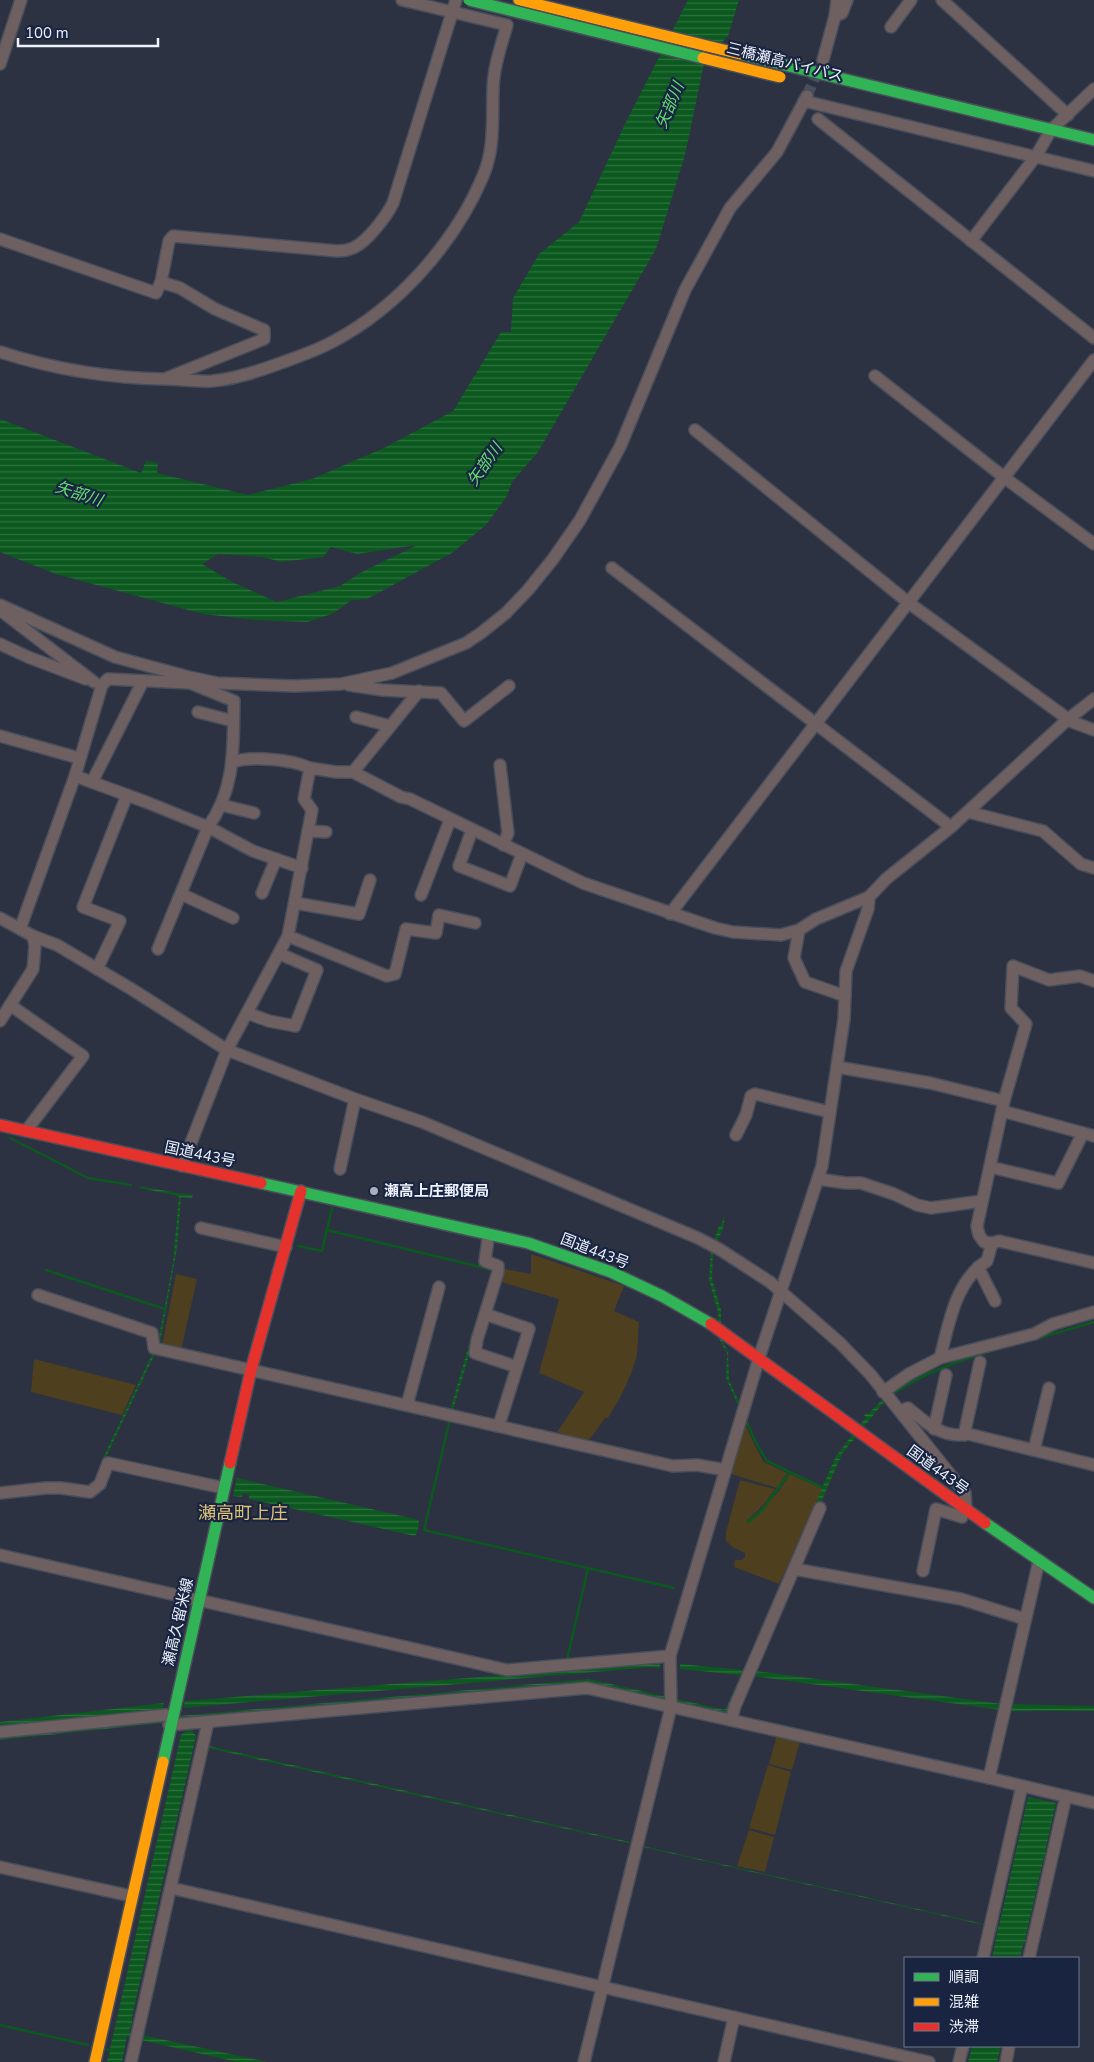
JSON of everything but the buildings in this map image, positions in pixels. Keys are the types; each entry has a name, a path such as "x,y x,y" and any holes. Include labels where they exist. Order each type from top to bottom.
{"main road":[{"name":"三橋瀬高バイパス","path":"469,0 785,78"},
{"name":"三橋瀬高バイパス","path":"518,0 1094,140"},
{"name":"国道443号","path":"0,1126 301,1191 528,1243 612,1272 704,1319 966,1509 1094,1598"},
{"name":"瀬高久留米線","path":"94,2062 169,1718 251,1370 301,1191"}],"street":[{"path":"0,64 21,0"},
{"path":"402,0 507,24"},
{"path":"0,239 156,293 161,282 169,241 173,236 337,252 352,249 361,243 387,215 393,203 456,0"},
{"path":"0,352 25,360 96,374 145,380 203,381 233,378 297,357 334,341 371,317 403,290 438,252 466,210 484,174 491,150 496,64 507,24 518,0"},
{"path":"823,60 835,16 836,0"},
{"path":"835,16 842,13 846,0"},
{"path":"891,27 911,0"},
{"path":"942,0 1068,115"},
{"path":"971,241 1036,156 1051,130 1094,89"},
{"path":"341,684 392,673 466,643 481,634 506,613 553,560 580,520 620,447 685,290 725,216 777,152 806,98 1094,171"},
{"path":"818,119 1094,338"},
{"path":"161,282 180,288 215,309 264,330 264,339 164,379"},
{"path":"670,914 1094,360"},
{"path":"875,376 1005,478 1094,544"},
{"path":"695,430 909,603 1068,720 1094,730"},
{"path":"612,568 951,827"},
{"path":"0,605 115,657 191,680 234,701 232,773 221,805 208,827 158,949"},
{"path":"0,610 98,683"},
{"path":"0,644 28,657 98,683 108,680 191,680 263,686 341,684 382,690 441,693 464,720 509,686"},
{"path":"92,782 143,681"},
{"path":"20,929 75,776 98,683"},
{"path":"353,772 419,691"},
{"path":"232,762 245,758 301,763 310,768 336,772 353,772 583,883 670,914 733,932 781,935 799,930 816,919 869,897 886,879 951,827 1068,720 1094,699"},
{"path":"198,712 233,721"},
{"path":"356,717 390,726"},
{"path":"0,736 79,758"},
{"path":"500,765 508,833 503,845"},
{"path":"182,1166 227,1050 288,936 312,810 304,799 310,768"},
{"path":"75,776 208,827 253,851 302,868"},
{"path":"97,969 120,921 83,907 127,795"},
{"path":"221,805 254,813"},
{"path":"968,812 1044,831 1081,864 1094,868"},
{"path":"421,895 450,820"},
{"path":"472,830 459,866 510,886 522,854"},
{"path":"308,831 326,832"},
{"path":"262,893 276,859"},
{"path":"294,903 360,914 370,880"},
{"path":"180,894 233,918"},
{"path":"584,2062 671,1707 670,1656 760,1358 822,1166 844,1019 846,971 868,909 869,897"},
{"path":"288,936 387,976 395,974 406,929 436,933 439,915 475,923"},
{"path":"0,918 33,936 57,945 227,1050 355,1099 422,1122 698,1238 747,1266 770,1282 814,1319 870,1374 965,1493 966,1509 962,1517 936,1509 923,1571"},
{"path":"799,930 794,958 805,982 845,996"},
{"path":"0,1021 32,969 35,946 33,936"},
{"path":"247,1013 269,1022 295,1026 317,970 280,954"},
{"path":"1094,981 1080,976 1049,980 1013,966 1011,1008 1026,1024 1003,1106 977,1226 984,1242 992,1243 999,1241 1094,1263"},
{"path":"10,1005 83,1056 26,1131"},
{"path":"837,1067 930,1083 1090,1134 1058,1183 990,1167"},
{"path":"736,1136 746,1115 751,1096 755,1094 830,1112"},
{"path":"340,1169 355,1099"},
{"path":"818,1178 846,1183 861,1183 894,1194 917,1205 931,1208 982,1201"},
{"path":"201,1228 286,1247"},
{"path":"488,1239 485,1261 498,1266 498,1272 477,1340 475,1353 517,1367"},
{"path":"940,1358 954,1305 975,1268 987,1261 992,1243"},
{"path":"978,1267 995,1301"},
{"path":"407,1405 439,1287"},
{"path":"38,1295 152,1333 154,1348 673,1466 697,1465 726,1470"},
{"path":"883,1392 909,1374 940,1358 1034,1334 1053,1324 1094,1312"},
{"path":"485,1314 529,1329 499,1425"},
{"path":"964,1435 980,1362"},
{"path":"934,1429 946,1375"},
{"path":"1034,1450 1049,1388"},
{"path":"900,1411 908,1408 934,1429 959,1435 968,1434 1094,1465"},
{"path":"0,1494 46,1488 90,1492 100,1484 108,1463 224,1488"},
{"path":"731,1720 735,1706 820,1508"},
{"path":"0,1555 507,1670 670,1656"},
{"path":"989,1778 1039,1561"},
{"path":"794,1569 960,1599 1025,1619"},
{"path":"0,1732 169,1718 208,1722 587,1688 1094,1803"},
{"path":"131,2062 208,1722"},
{"path":"983,1957 1022,1786"},
{"path":"1029,1957 1066,1796"},
{"path":"0,1867 131,1896"},
{"path":"171,1888 929,2062"},
{"path":"724,2062 734,2017"},
{"path":"959,2062 963,2047"},
{"path":"1006,2062 1009,2047"}],"shaded area":[{"path":"531,1254 624,1286 614,1311 639,1322 637,1354 629,1379 608,1418 606,1417 590,1439 582,1440 557,1432 584,1392 539,1373 559,1299 501,1282 504,1269 531,1274"},
{"path":"176,1274 197,1279 181,1350 162,1346"},
{"path":"34,1359 136,1385 122,1415 31,1392"},
{"path":"745,1423 764,1462 787,1473 777,1488 728,1473"},
{"path":"790,1474 823,1489 779,1584 734,1567 735,1560 742,1560 745,1557 745,1553 734,1548 726,1541 726,1532 740,1480 775,1489 765,1503 747,1521 748,1523 779,1491"},
{"path":"777,1735 800,1741 792,1770 769,1764"},
{"path":"768,1765 791,1772 775,1835 749,1828"},
{"path":"749,1830 774,1837 765,1872 737,1866"}],"water":[{"name":"矢部川","path":"688,0 739,0 728,36 705,59 685,155 656,249 538,452 512,482 507,496 486,525 452,553 367,599 352,600 332,614 307,622 257,620 203,614 56,574 0,552 0,419 141,473 146,461 158,463 157,473 248,495 312,479 384,448 453,411 501,332 511,332 513,298 539,254 579,222 625,124","holes":["417,545 362,572 340,586 277,602 232,582 202,564 218,554 263,557 281,562 323,557 331,547 357,554"]},
{"path":"139,1186 193,1195 192,1198 181,1197 177,1248 160,1343 105,1459 103,1458 158,1342 173,1263 179,1196 140,1188"},
{"path":"723,1217 724,1226 713,1251 712,1279 721,1310 721,1338 728,1352 729,1380 739,1402 737,1403 726,1378 727,1353 719,1339 718,1312 709,1280 711,1250"},
{"path":"492,1276 453,1410 450,1411 474,1327"},
{"path":"892,1396 884,1402 842,1454 748,1670 1002,1704 1094,1706 1094,1711 1008,1711 745,1675 729,1713 1094,1796 1094,1799 590,1685 182,1721 0,1740 0,1735 179,1716 589,1679 725,1710 741,1675 680,1669 680,1664 743,1670 836,1456 866,1417 864,1415 868,1414 884,1398"},
{"path":"237,1478 419,1520 418,1530 415,1536 249,1499 249,1495 243,1493 242,1497 233,1496"},
{"path":"661,1663 659,1668 652,1667 183,1708 185,1701"},
{"path":"164,1703 162,1711 150,1710 0,1727 0,1722"},
{"path":"190,1728 196,1736 129,2031 133,2033 132,2037 127,2036 122,2062 107,2062 110,2051 106,2050 106,2048 110,2049 181,1735"},
{"path":"209,1746 634,1843 208,1748"},
{"path":"1028,1797 1056,1803 1045,1852 1047,1853 1046,1857 1044,1857 1025,1940 1029,1941 1029,1943 1024,1942 1020,1957 992,1957 998,1928 995,1925 999,1926"},
{"path":"643,1847 988,1925 988,1926"},
{"path":"142,2035 267,2062 237,2062 141,2040"},
{"path":"972,2047 1001,2047 997,2062 968,2062"}],"waterway":[{"path":"10,1138 88,1178 131,1185"},
{"path":"298,1246 322,1251 332,1208"},
{"path":"327,1230 493,1270"},
{"path":"46,1270 165,1309"},
{"path":"1036,1339 1094,1322"},
{"path":"891,1395 943,1368 999,1349"},
{"path":"745,1418 755,1441 767,1461 821,1487"},
{"path":"450,1419 424,1530 674,1588"},
{"path":"748,1522 762,1510 790,1472"},
{"path":"41,1483 64,1483"},
{"path":"567,1660 588,1568"},
{"path":"0,2025 88,2045"}],"tunnel":[{"path":"807,96 819,68"}],"traffic: fast":[{"path":"469,0 703,58"},
{"path":"744,55 1094,140"},
{"path":"261,1183 528,1243 611,1272 662,1296 711,1324"},
{"path":"163,1762 230,1463"},
{"path":"985,1523 1094,1598"}],"traffic: slow":[{"path":"519,0 744,55"},
{"path":"703,58 780,77"},
{"path":"95,2062 163,1762"}],"traffic: jam":[{"path":"0,1125 261,1183"},
{"path":"230,1463 251,1370 301,1191"},
{"path":"711,1324 985,1523"}],"place":[{"name":"瀬高上庄郵便局","path":"374,1191"}],"district":[{"name":"瀬高町上庄","path":"243,1513"}]}
